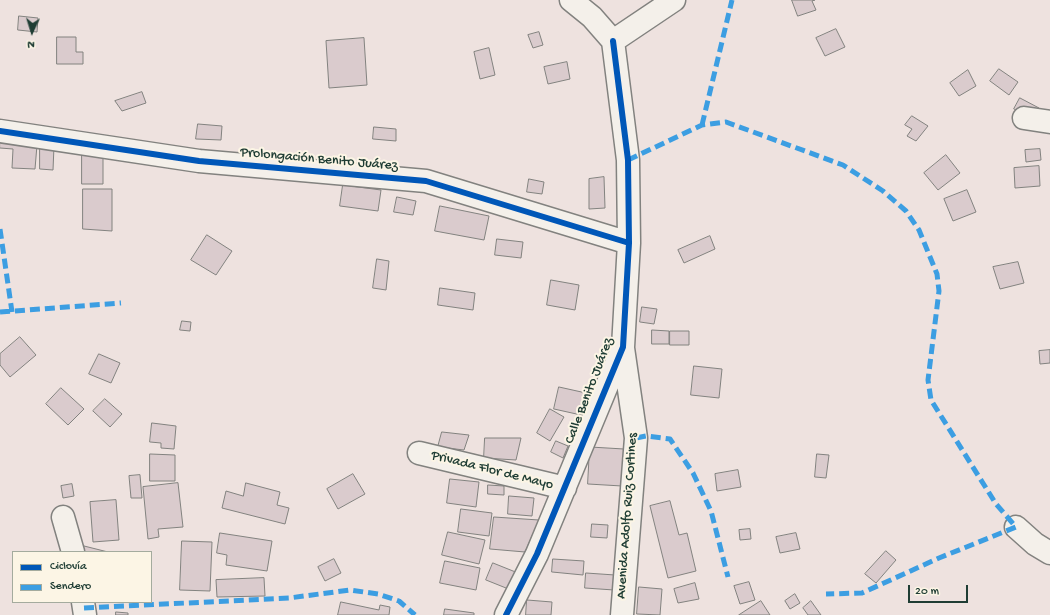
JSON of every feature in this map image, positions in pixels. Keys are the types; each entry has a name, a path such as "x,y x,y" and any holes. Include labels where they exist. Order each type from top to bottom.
{"street":[{"path":"571,0 592,17 613,41 674,0"},
{"name":"Calle Benito Juárez","path":"506,615 537,554 623,347 628,243 628,160 613,41"},
{"path":"1024,118 1050,122"},
{"name":"Prolongación Benito Juárez","path":"0,131 200,161 426,181 628,243"},
{"name":"Avenida Adolfo Ruiz Cortines","path":"622,615 636,438 623,347"},
{"name":"Privada Flor de Mayo","path":"419,453 565,488"},
{"path":"64,516 73,551"},
{"path":"1016,527 1035,544 1050,553"},
{"path":"83,603 85,615"}],"building":[{"path":"792,0 815,0 812,1 816,10 798,16"},
{"path":"19,16 38,18 37,32 18,30"},
{"path":"836,29 845,47 825,56 816,38"},
{"path":"539,32 543,45 533,48 528,35"},
{"path":"57,37 76,37 76,52 83,52 83,64 57,64"},
{"path":"364,38 367,85 329,88 326,41"},
{"path":"489,48 495,75 480,79 474,52"},
{"path":"567,62 570,79 548,84 544,67"},
{"path":"999,69 1018,82 1009,95 990,81"},
{"path":"968,70 976,86 959,96 950,83"},
{"path":"142,92 146,103 122,111 115,101"},
{"path":"1020,98 1039,108 1033,118 1014,109"},
{"path":"912,116 928,126 916,141 907,136 912,129 905,125"},
{"path":"198,124 222,126 221,140 196,139"},
{"path":"374,127 396,129 396,141 373,139"},
{"path":"0,139 37,145 35,169 12,168 13,149 0,148"},
{"path":"40,144 54,146 53,170 40,169"},
{"path":"1040,149 1041,160 1026,162 1025,150"},
{"path":"82,151 103,151 103,184 82,184"},
{"path":"946,155 960,173 938,190 924,173"},
{"path":"1039,166 1040,186 1015,188 1014,168"},
{"path":"604,177 605,208 589,209 589,179"},
{"path":"529,179 544,182 542,194 527,192"},
{"path":"343,185 381,190 378,211 340,206"},
{"path":"83,189 112,189 112,231 83,229"},
{"path":"967,190 976,212 953,221 944,199"},
{"path":"397,197 416,201 413,215 394,212"},
{"path":"440,206 489,216 484,240 435,231"},
{"path":"207,235 232,251 216,275 191,260"},
{"path":"710,236 715,249 684,263 678,250"},
{"path":"497,239 523,242 521,258 495,255"},
{"path":"377,259 389,261 386,290 373,288"},
{"path":"1018,262 1024,283 1000,289 993,267"},
{"path":"551,280 579,285 575,310 547,305"},
{"path":"440,288 475,293 473,310 438,305"},
{"path":"642,307 657,309 654,324 640,322"},
{"path":"182,321 191,322 190,331 180,330"},
{"path":"652,330 669,331 669,344 652,344"},
{"path":"670,331 689,331 689,345 670,345"},
{"path":"20,337 36,355 10,377 0,365 0,354"},
{"path":"1050,350 1050,363 1040,364 1039,351"},
{"path":"99,354 120,363 111,383 89,374"},
{"path":"694,366 722,369 719,398 691,395"},
{"path":"559,387 586,393 581,415 554,409"},
{"path":"61,388 84,409 68,425 46,404"},
{"path":"105,399 122,414 110,427 93,411"},
{"path":"550,409 564,417 550,441 537,433"},
{"path":"152,423 176,426 174,449 161,448 161,443 150,442"},
{"path":"442,432 469,435 464,450 438,447"},
{"path":"485,438 521,438 516,460 484,458"},
{"path":"556,441 568,446 563,458 551,452"},
{"path":"590,447 624,449 622,486 588,484"},
{"path":"150,454 175,455 175,481 150,481"},
{"path":"817,454 829,455 826,478 815,477"},
{"path":"738,470 741,487 717,491 715,474"},
{"path":"353,474 365,494 338,509 327,489"},
{"path":"140,475 142,498 131,498 129,476"},
{"path":"450,479 479,482 476,507 447,503"},
{"path":"178,483 183,527 158,529 159,537 148,539 143,487"},
{"path":"246,483 280,492 277,505 289,508 285,524 222,508 226,491 243,496"},
{"path":"72,484 74,496 63,498 61,486"},
{"path":"488,485 504,486 504,495 488,494"},
{"path":"509,496 534,498 532,516 508,514"},
{"path":"116,500 119,540 93,542 90,502"},
{"path":"670,501 679,535 687,533 696,571 668,578 650,506"},
{"path":"461,509 492,513 489,536 458,532"},
{"path":"494,517 539,520 525,552 490,549"},
{"path":"592,524 608,525 607,538 591,537"},
{"path":"750,529 751,539 740,540 739,530"},
{"path":"448,532 485,540 479,564 442,555"},
{"path":"220,533 272,541 267,571 226,565 227,555 217,553"},
{"path":"796,533 800,549 780,553 776,537"},
{"path":"182,541 212,542 210,591 180,590"},
{"path":"84,546 104,551 82,551"},
{"path":"886,551 896,560 876,583 865,574"},
{"path":"334,559 341,573 325,581 318,567"},
{"path":"553,559 584,561 583,575 552,572"},
{"path":"445,561 480,568 476,590 440,583"},
{"path":"493,563 518,573 511,590 486,580"},
{"path":"586,573 615,575 614,590 585,588"},
{"path":"264,578 265,596 217,597 216,580"},
{"path":"749,582 755,600 740,604 734,586"},
{"path":"695,583 699,599 678,603 674,589"},
{"path":"639,587 662,589 660,615 637,614"},
{"path":"795,594 800,603 790,609 785,601"},
{"path":"527,600 552,602 551,615 526,615"},
{"path":"761,601 770,615 739,615"},
{"path":"811,601 821,615 808,615 803,608"},
{"path":"341,602 379,610 380,605 390,607 389,615 338,615"},
{"path":"445,609 474,613 474,615 444,615"},
{"path":"116,612 128,613 128,615 116,615"}],"marked path":[{"path":"702,125 732,0"},
{"path":"628,160 702,125 726,122 843,165 883,191 906,211 919,230 937,274 939,291 928,380 931,400 996,504 1016,527 939,558 862,593 826,594"},
{"path":"0,229 12,312"},
{"path":"0,312 121,303"},
{"path":"636,438 646,436 670,439 693,473 711,511 728,577"},
{"path":"84,608 289,598 350,590 378,594 399,601 415,615"}],"cycle path":[{"path":"506,615 537,554 623,347 629,243 628,160 613,41"},
{"path":"0,131 199,161 426,181 629,243"}]}
